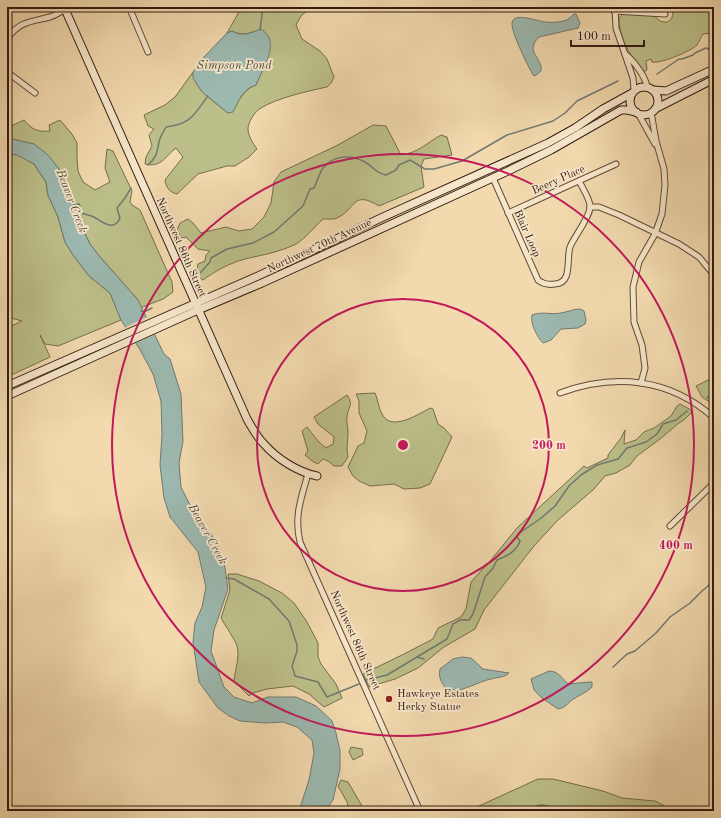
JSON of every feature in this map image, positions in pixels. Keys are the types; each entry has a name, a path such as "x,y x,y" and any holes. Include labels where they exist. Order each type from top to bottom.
{"main road":[{"name":"Northwest 86th Street","path":"66,8 196,307 247,419 265,446 275,454 308,474 317,476"},
{"name":"Northwest 70th Avenue","path":"7,396 166,326 196,307 398,211 548,143 575,128 640,87 666,91 714,69"},
{"name":"Northwest 70th Avenue","path":"7,386 163,318 262,284 551,150 620,110 647,114 714,79"},
{"path":"650,89 658,99 653,110"},
{"path":"633,92 630,101 633,110 637,113"}],"street":[{"path":"129,7 148,52"},
{"path":"7,39 12,32 22,25 34,20 50,17 66,8"},
{"path":"650,89 647,81 630,57 626,54 620,43 616,28 615,9 665,14"},
{"path":"626,54 626,60 633,78 633,92"},
{"path":"7,72 35,93"},
{"path":"641,383 645,368 642,345 634,322 633,287 639,262 655,234 662,214 665,185 664,169 658,150 653,110"},
{"path":"637,113 658,150"},
{"name":"Beery Place","path":"508,213 616,164"},
{"name":"Blair Loop","path":"493,178 538,280 542,283 555,284 563,282 566,278 568,271 568,252 588,215 590,207"},
{"path":"579,180 590,207 598,207 614,213 691,251 699,257 714,275"},
{"path":"398,211 402,219"},
{"path":"560,393 594,383 611,381 641,383 680,395 703,409 714,418"},
{"name":"Northwest 86th Street","path":"308,474 297,515 300,542 420,811"},
{"path":"670,526 714,483"}],"green space":[{"path":"244,7 311,7 301,16 296,25 302,39 320,51 327,59 334,77 327,87 284,98 259,109 252,117 248,126 248,132 257,149 249,157 235,166 227,166 198,174 177,194 174,193 168,189 165,180 183,157 176,148 159,163 151,165 145,164 146,157 152,146 149,135 154,129 148,126 144,115 165,105 175,97 193,72 194,78 201,90 228,113 247,90 256,85 267,59 255,31 246,34 232,31 227,33 240,10"},
{"path":"622,7 658,7 651,10 624,9"},
{"path":"671,7 713,7 714,33 703,34 694,48 676,56 656,62 652,62 651,59 646,61 647,70 643,72 623,41 619,18 623,14 642,14 656,17 662,22 667,22 671,19 673,14"},
{"path":"24,120 30,126 39,131 50,131 49,125 60,120 72,134 77,143 78,171 83,182 95,190 110,182 105,168 107,149 113,151 132,191 130,202 140,210 172,282 173,292 163,299 140,308 138,300 90,244 64,185 59,169 34,144 7,138 7,124 11,126"},
{"path":"373,125 386,126 401,155 418,150 441,135 447,137 452,155 424,159 421,166 424,187 379,206 371,202 359,200 339,217 333,219 323,219 300,241 290,247 234,263 218,270 203,280 200,277 198,264 205,261 206,255 210,251 198,249 186,237 181,238 177,230 180,223 188,219 201,233 226,227 239,231 252,229 264,217 271,203 274,182 281,172 338,145"},
{"path":"7,154 17,154 34,164 46,182 48,195 58,217 65,242 89,276 110,293 121,320 58,346 45,344 40,335 50,357 7,377 7,328 22,321 7,317"},
{"path":"714,377 714,405 702,397 696,386"},
{"path":"375,393 381,412 388,421 394,422 407,420 430,408 433,409 438,424 452,437 430,484 420,488 404,489 394,484 370,486 359,481 353,476 348,467 358,446 364,443 367,431 359,413 359,401 356,394"},
{"path":"347,395 350,401 347,418 348,457 342,466 334,466 323,459 318,464 305,455 308,451 302,431 307,427 326,448 333,444 334,437 318,424 314,417"},
{"path":"680,404 693,411 684,420 637,456 630,465 616,473 605,476 594,489 558,520 534,546 484,610 475,629 444,647 418,668 395,679 369,687 363,674 433,639 438,628 461,617 466,609 471,582 517,528 584,466 587,468 608,458 608,455 625,430 624,444 636,440 644,432 654,428 671,416"},
{"path":"228,574 237,574 259,581 282,593 294,603 307,622 318,643 318,657 321,664 336,684 342,698 324,707 309,694 293,686 267,689 253,693 249,696 234,681 238,650 235,641 221,618 230,590"},
{"path":"351,747 362,749 363,755 353,760 349,752"},
{"path":"538,779 553,779 603,791 622,798 655,801 675,811 468,811"},
{"path":"341,780 348,782 365,811 347,811 349,809 347,802 338,786"}],"water":[{"path":"576,14 580,23 578,28 539,37 535,42 533,47 541,66 541,71 535,76 533,75 514,34 512,23 514,20 522,17 543,22 565,21"},
{"name":"Simpson Pond","path":"261,29 267,34 270,41 269,56 266,64 256,85 244,92 233,112 228,113 202,92 193,78 193,72 204,57 227,33 232,31 240,34 246,34"},
{"name":"Beaver Creek","path":"7,138 34,144 48,155 59,169 64,185 90,244 138,300 164,354 170,359 181,394 183,441 179,463 181,487 192,509 210,532 218,546 225,568 228,589 214,630 211,651 224,687 234,697 252,703 268,697 296,697 316,706 332,721 340,751 340,769 333,800 325,811 299,811 309,780 314,753 312,740 297,727 283,722 266,723 240,721 229,716 218,708 199,682 193,642 195,623 202,607 206,587 198,552 170,517 164,498 160,465 162,434 161,401 153,374 139,348 121,320 110,293 89,276 65,242 58,217 48,195 46,182 34,164 17,155 7,154"},
{"path":"575,309 584,311 586,320 585,324 578,328 561,329 551,340 543,343 536,334 533,326 532,315 539,313 564,313"},
{"path":"462,657 471,658 483,669 509,673 503,677 486,680 457,691 448,691 441,681 440,669 453,659"},
{"path":"552,671 562,677 568,684 592,682 592,687 564,707 558,709 542,698 534,690 531,679"}],"pier":[{"path":"147,317 156,334 134,344 124,328"}],"waterway":[{"path":"260,30 263,7"},
{"path":"657,74 679,59 693,55 706,48 708,49 714,44"},
{"path":"200,273 210,262 211,258 227,249 253,243 274,232 303,206 310,189 314,188 323,168 332,160 342,157 359,159 386,175 396,170 399,165 410,160 425,169 434,169 462,161 507,135 553,121 565,113 577,101 618,81"},
{"path":"148,165 155,157 160,138 166,127 175,126 187,121 192,117 208,96"},
{"name":"Beaver Creek","path":"73,205 79,204 82,213 94,217 108,225 115,224 120,218 117,208 131,188"},
{"path":"141,311 144,312 152,308"},
{"path":"707,398 714,391"},
{"path":"366,680 387,675 447,639 453,624 460,620 469,620 473,614 485,577 493,568 497,560 514,551 520,541 517,537 518,534 540,519 555,506 569,486 581,475 597,465 618,459 627,448 646,442 657,434 663,424 676,420 687,411"},
{"path":"226,578 234,579 269,599 289,621 297,645 297,651 292,666 295,676 318,682 327,697 359,684"},
{"path":"613,667 627,654 635,651 656,633 670,617 690,603 714,579"},
{"path":"417,657 424,659"},
{"path":"527,811 540,805 561,811"}],"place":[{"name":"Hawkeye Estates Herky Statue","path":"389,699"}]}
